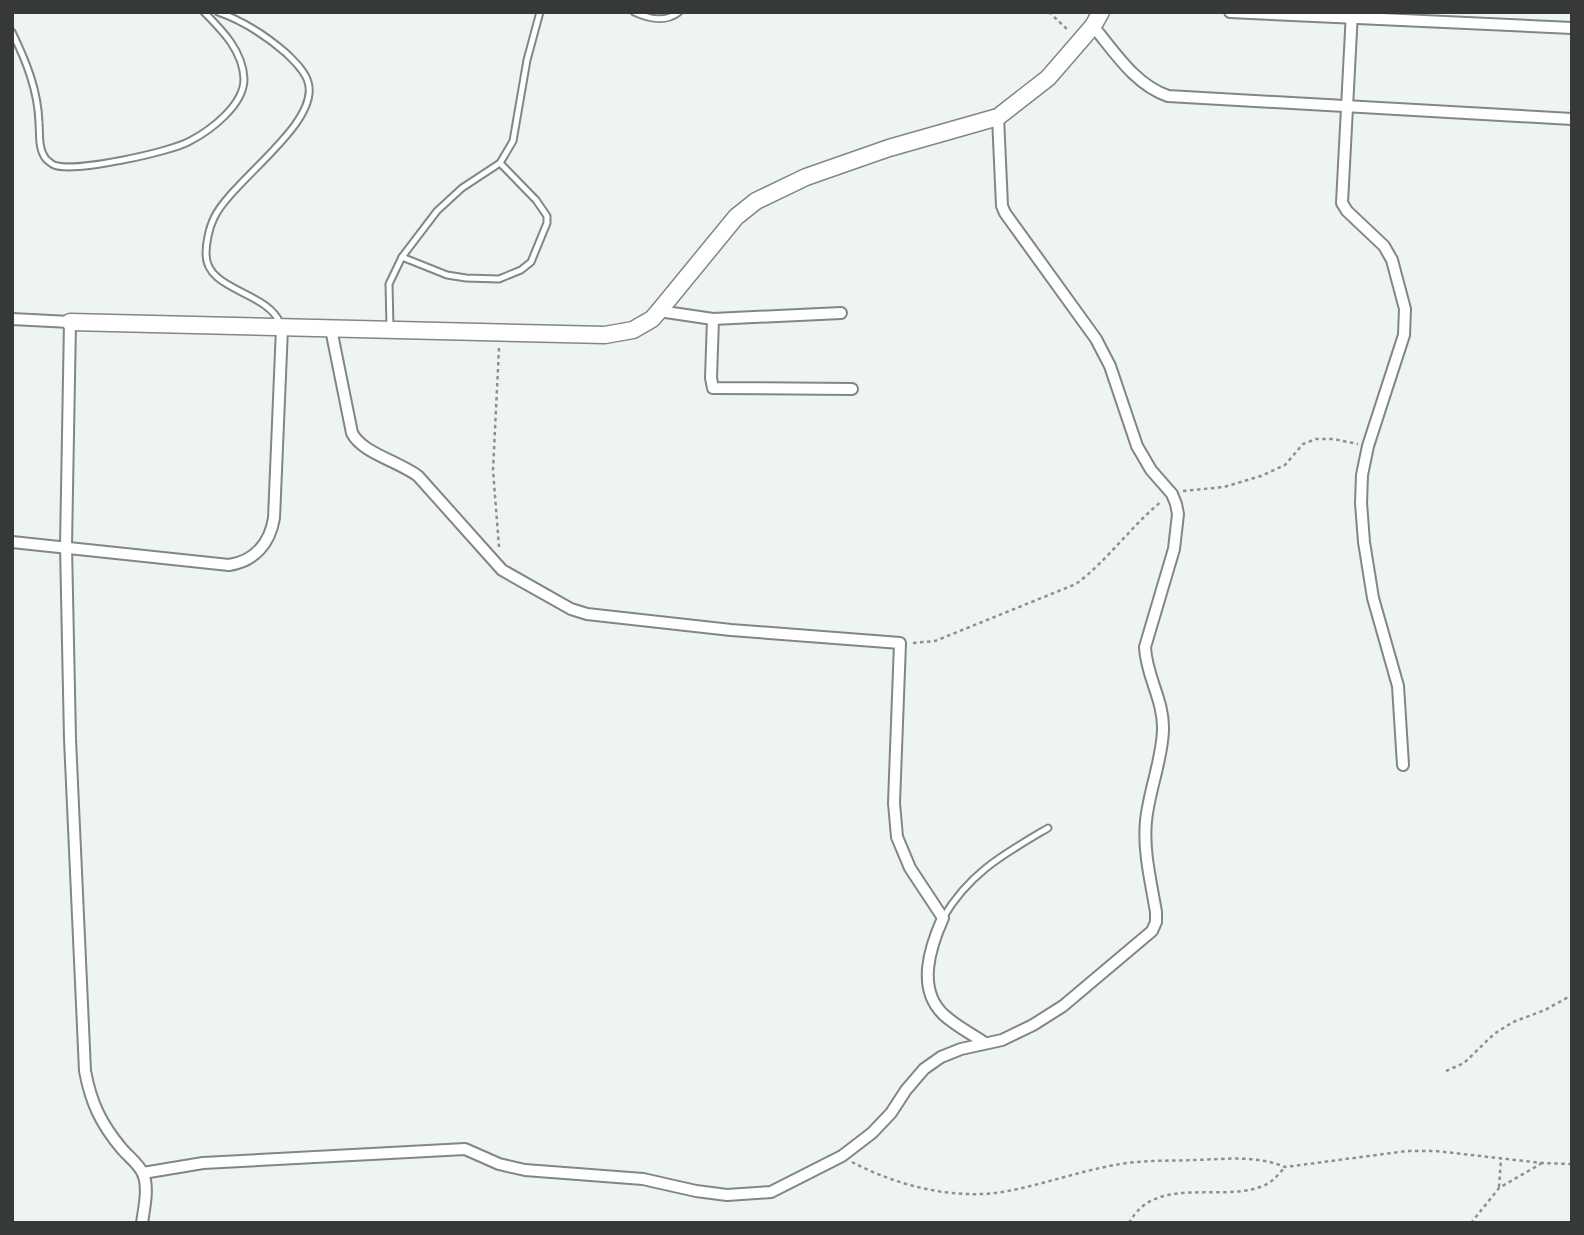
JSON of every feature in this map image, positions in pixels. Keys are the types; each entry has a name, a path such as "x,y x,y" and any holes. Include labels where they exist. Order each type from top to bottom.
{"street":[{"path":"1230,12 1572,28"},
{"path":"1352,16 1342,203 1384,246 1392,260 1405,309 1404,335 1368,446 1362,475 1364,542 1373,598 1398,686 1403,765"},
{"path":"12,319 500,334 620,334 643,325 660,311 736,217 756,201 806,177 889,148 998,117 1048,78 1097,19 1137,77 1156,92 1168,96 1572,119"},
{"path":"143,1173 214,1162 465,1149 499,1164 525,1170 643,1179 696,1191 753,1195 787,1185 842,1156 872,1133 891,1113 924,1069 941,1057 1015,1035 1063,1006 1146,937 1156,922 1146,847 1146,820 1163,731 1158,696 1145,661 1145,647 1174,549 1178,514 1172,494 1137,446 1110,366 1096,339 1005,214 1002,206 998,117"},
{"path":"660,311 713,319 841,313"},
{"path":"713,319 713,388 852,389"},
{"path":"70,322 66,546 70,739 85,1071 96,1113 106,1130 143,1173 145,1200 142,1223"},
{"path":"12,541 229,565 240,563 253,555 272,533 274,518 282,328"},
{"path":"331,329 355,440 367,450 405,466 418,476 502,570 571,610 731,630 900,643 894,803 897,836 910,868 943,918 930,950 927,971 929,990 944,1015 985,1043"}],"lane":[{"path":"12,32 34,84 39,142 44,157 53,165 72,167 100,164 189,142 231,111 241,94 244,80 241,64 235,47 204,12"},
{"path":"218,12 252,26 296,62 309,83 309,97 303,116 293,130 244,178 214,217 206,255 213,274 273,311 282,328"},
{"path":"390,330 389,284 402,257 451,197 500,163 513,141 527,60 540,12"},
{"path":"634,12 660,20 679,12"},
{"path":"402,257 447,275 466,278 499,279 526,268 544,232 547,216 536,200 500,163"},
{"path":"943,918 955,897 984,869 1048,828"}],"path":[{"path":"1049,12 1080,41"},
{"path":"500,334 493,470 502,570"},
{"path":"900,643 935,641 1076,584 1092,572 1150,511 1172,494 1224,487 1261,476 1285,465 1303,444 1317,439 1333,439 1368,446"},
{"path":"1446,1071 1464,1063 1493,1034 1572,995"},
{"path":"842,1156 886,1177 948,1192 974,1195 1001,1192 1125,1163 1247,1158 1286,1167 1407,1151 1436,1151 1572,1164"},
{"path":"1499,1188 1501,1159"},
{"path":"1471,1223 1499,1188 1542,1163"},
{"path":"1129,1223 1137,1209 1149,1200 1180,1194 1261,1187 1274,1180 1286,1167"}]}
